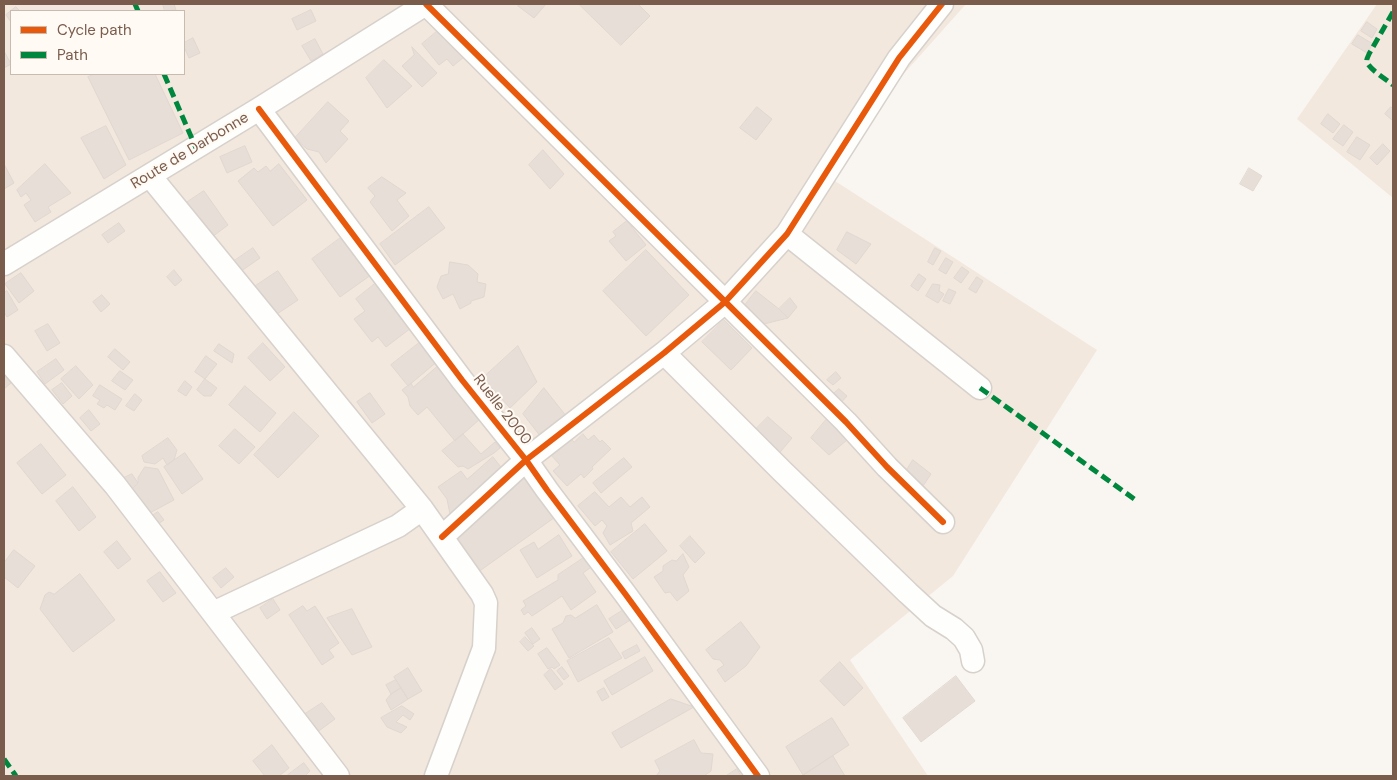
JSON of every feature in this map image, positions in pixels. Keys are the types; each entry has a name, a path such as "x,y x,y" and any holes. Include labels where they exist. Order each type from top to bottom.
{"street":[{"path":"426,4 846,422 887,467 943,522"},
{"name":"Route de Darbonne","path":"4,264 259,109 426,4"},
{"path":"442,537 526,460 664,353 725,302 787,234 899,58 942,4"},
{"name":"Ruelle 2000","path":"259,109 456,372 526,460 758,776"},
{"path":"150,176 422,510 482,594 486,603 484,648 436,776"},
{"path":"787,234 980,388"},
{"path":"664,353 908,593 933,616 954,629 964,638 971,650 973,661"},
{"path":"4,356 115,485 338,776"},
{"path":"213,613 398,526 422,510"}],"shaded area":[{"path":"4,4 966,4 818,170 1097,350 953,576 850,660 928,776 4,776"},
{"path":"1377,4 1393,4 1393,198 1297,119"}],"building":[{"path":"163,4 174,4 176,10 165,10"},
{"path":"520,4 546,4 534,18 518,6"},
{"path":"579,4 638,4 650,16 621,45"},
{"path":"311,10 316,21 297,30 292,19"},
{"path":"10,12 10,21 6,15"},
{"path":"1367,22 1377,29 1372,38 1361,31"},
{"path":"440,29 464,57 453,66 447,59 439,65 422,44"},
{"path":"1358,35 1373,44 1367,53 1352,44"},
{"path":"193,38 200,53 189,58 185,49 185,42"},
{"path":"315,39 323,54 311,61 302,46"},
{"path":"412,47 437,73 422,87 402,66 414,55"},
{"path":"4,51 10,65 4,68"},
{"path":"384,60 412,86 387,108 366,78"},
{"path":"93,75 155,75 183,133 129,160 88,77"},
{"path":"328,102 349,121 340,131 348,139 326,163 319,152 307,149 295,138"},
{"path":"757,107 772,119 756,140 740,128"},
{"path":"1391,107 1393,109 1392,120 1385,114"},
{"path":"1328,114 1340,124 1333,133 1321,124"},
{"path":"1344,125 1353,132 1343,146 1333,139"},
{"path":"106,126 126,165 104,179 81,138"},
{"path":"1357,137 1370,145 1360,160 1347,152"},
{"path":"1383,144 1390,151 1377,165 1370,158"},
{"path":"245,146 252,162 227,173 220,157"},
{"path":"543,150 564,174 550,189 529,165"},
{"path":"4,164 14,183 4,189"},
{"path":"45,164 71,193 48,207 51,212 35,222 24,205 31,200 26,193 21,197 17,190"},
{"path":"279,164 307,200 273,226 238,181 254,168 258,172 266,166 270,171"},
{"path":"1249,168 1262,176 1253,191 1240,184"},
{"path":"382,177 406,193 397,200 409,216 392,231 370,202 375,196 368,188"},
{"path":"204,191 228,225 208,240 183,205"},
{"path":"429,207 445,228 395,265 380,244"},
{"path":"627,221 646,245 626,261 609,241 616,236 613,232"},
{"path":"119,223 125,231 108,243 102,235"},
{"path":"350,231 378,270 340,297 312,259"},
{"path":"847,232 871,244 856,264 837,250"},
{"path":"253,248 260,258 237,274 230,264"},
{"path":"935,248 941,251 933,265 928,262"},
{"path":"646,250 689,295 646,336 603,291"},
{"path":"946,258 953,262 946,274 939,270"},
{"path":"450,262 468,265 478,274 477,282 486,284 484,297 471,301 471,303 460,309 453,294 443,299 437,287 441,276 448,274"},
{"path":"962,267 969,272 961,283 954,278"},
{"path":"174,270 182,280 175,286 167,277"},
{"path":"278,271 298,300 271,318 251,289"},
{"path":"21,273 34,291 19,303 5,284"},
{"path":"919,274 926,279 918,291 911,286"},
{"path":"977,277 983,281 976,293 969,289"},
{"path":"376,283 411,328 386,347 378,337 372,342 354,319 365,311 356,299"},
{"path":"933,284 940,285 939,291 944,294 938,303 926,296"},
{"path":"949,289 956,292 950,304 943,301"},
{"path":"7,291 18,310 7,317 4,312 4,293"},
{"path":"756,291 788,318 760,325 742,309"},
{"path":"102,295 110,304 101,312 93,302"},
{"path":"790,298 797,307 788,318 779,309"},
{"path":"724,320 752,348 731,370 702,342"},
{"path":"48,324 60,343 47,351 35,331"},
{"path":"423,340 439,360 408,386 391,365"},
{"path":"263,343 285,367 270,381 248,358"},
{"path":"219,344 234,354 232,363 214,351"},
{"path":"518,346 537,382 510,408 483,378"},
{"path":"115,349 130,362 123,370 108,357"},
{"path":"206,356 217,364 205,379 195,372"},
{"path":"56,359 64,370 45,384 37,372"},
{"path":"445,360 488,412 455,441 427,407 418,415 410,406 408,397 402,390 411,383 413,387"},
{"path":"76,366 93,385 79,399 61,379"},
{"path":"120,371 133,380 125,390 112,381"},
{"path":"836,372 841,378 833,385 827,380"},
{"path":"4,374 11,383 4,389"},
{"path":"205,379 217,388 211,396 204,396 197,390"},
{"path":"185,381 192,387 186,396 178,391"},
{"path":"62,383 72,396 63,404 52,390"},
{"path":"100,385 122,399 115,410 107,405 104,408 97,404 100,400 93,396"},
{"path":"245,386 276,413 260,432 229,405"},
{"path":"544,388 567,417 541,437 523,414"},
{"path":"839,389 847,396 838,406 829,398"},
{"path":"370,393 385,414 372,423 357,402"},
{"path":"135,394 142,400 134,411 126,406"},
{"path":"89,410 100,424 91,431 80,418"},
{"path":"294,412 319,436 278,478 254,455"},
{"path":"831,414 853,435 829,455 811,438"},
{"path":"768,417 792,438 776,457 751,434"},
{"path":"235,429 255,447 239,464 219,446"},
{"path":"463,434 481,454 495,442 500,448 468,469 463,466 458,467 442,451"},
{"path":"583,434 588,440 594,435 600,442 602,440 611,449 592,467 593,469 584,478 581,474 567,486 553,471 560,465 551,455 570,438 574,442"},
{"path":"168,438 177,450 174,460 167,465 163,458 155,464 144,462 142,456"},
{"path":"41,444 66,475 42,494 17,463"},
{"path":"185,453 203,479 182,494 164,467"},
{"path":"493,457 504,471 450,514 447,499 438,487 461,471 467,479"},
{"path":"624,458 632,467 601,493 593,483"},
{"path":"913,460 931,474 923,486 905,473"},
{"path":"529,465 558,515 474,575 452,537"},
{"path":"145,467 158,469 174,500 146,515 132,489 138,483 138,478"},
{"path":"132,474 138,483 132,489 122,479"},
{"path":"73,487 96,517 79,531 56,501"},
{"path":"595,492 609,507 621,497 630,507 642,497 650,507 631,523 633,531 610,545 603,533 607,526 602,520 595,526 578,506"},
{"path":"158,512 164,520 155,526 149,518"},
{"path":"645,524 667,551 633,579 611,552"},
{"path":"559,535 572,556 537,578 520,550 534,542 538,549"},
{"path":"690,536 705,553 695,563 680,546"},
{"path":"117,541 131,559 118,569 104,552"},
{"path":"14,550 35,566 18,588 4,577 4,563"},
{"path":"591,553 597,563 583,573 596,592 571,610 562,596 532,616 528,612 524,615 521,610 526,606 523,601 558,580 558,575"},
{"path":"683,554 689,567 683,575 689,591 677,601 670,592 665,593 654,577 663,571 663,566 672,560 676,561"},
{"path":"226,568 234,577 221,588 213,578"},
{"path":"160,572 176,593 163,602 147,581"},
{"path":"80,574 115,620 73,652 40,609 45,595 49,592 54,594"},
{"path":"273,599 280,610 267,619 260,608"},
{"path":"597,605 613,632 569,658 552,629 563,623 566,616 571,615 575,618"},
{"path":"303,606 307,611 315,606 339,643 329,650 334,657 322,665 289,615"},
{"path":"352,609 372,647 352,655 327,618"},
{"path":"625,609 632,619 616,629 609,619"},
{"path":"741,622 760,647 746,666 725,682 717,670 724,665 720,660 713,659 706,650"},
{"path":"532,628 540,639 533,644 525,633"},
{"path":"525,637 534,646 528,651 520,642"},
{"path":"609,638 622,658 578,682 567,661"},
{"path":"637,645 640,651 625,659 622,653"},
{"path":"547,648 560,665 554,669 552,667 548,669 538,654"},
{"path":"645,657 653,671 612,695 604,681"},
{"path":"840,662 863,688 844,706 820,681"},
{"path":"562,667 569,676 564,680 557,671"},
{"path":"408,668 422,691 408,699 394,677"},
{"path":"551,669 563,684 555,690 544,675"},
{"path":"956,676 975,701 921,742 903,718"},
{"path":"396,680 401,688 391,694 386,685"},
{"path":"401,688 408,699 391,710 386,700 391,694"},
{"path":"604,688 609,697 602,701 597,692"},
{"path":"671,699 694,707 621,748 612,733"},
{"path":"322,703 335,719 316,733 302,716"},
{"path":"402,706 414,714 410,720 403,715 396,722 407,727 401,733 387,727 381,718"},
{"path":"832,718 849,745 803,775 786,747"},
{"path":"694,740 701,753 713,754 711,771 704,776 656,776 660,771 655,761"},
{"path":"272,745 289,768 279,776 265,776 253,761"},
{"path":"833,756 845,776 800,776 803,775"},
{"path":"304,763 310,771 305,776 288,775"},
{"path":"737,769 741,776 726,776"}],"marked path":[{"path":"135,4 138,10"},
{"path":"1393,12 1367,60 1371,68 1393,85"},
{"path":"164,75 196,148"},
{"path":"980,388 1137,501"},
{"path":"4,759 16,776"}],"cycle path":[{"path":"426,4 846,422 887,467 943,522"},
{"path":"442,537 526,460 664,353 725,302 787,234 899,58 942,4"},
{"path":"259,109 462,380 526,460 758,776"}]}
